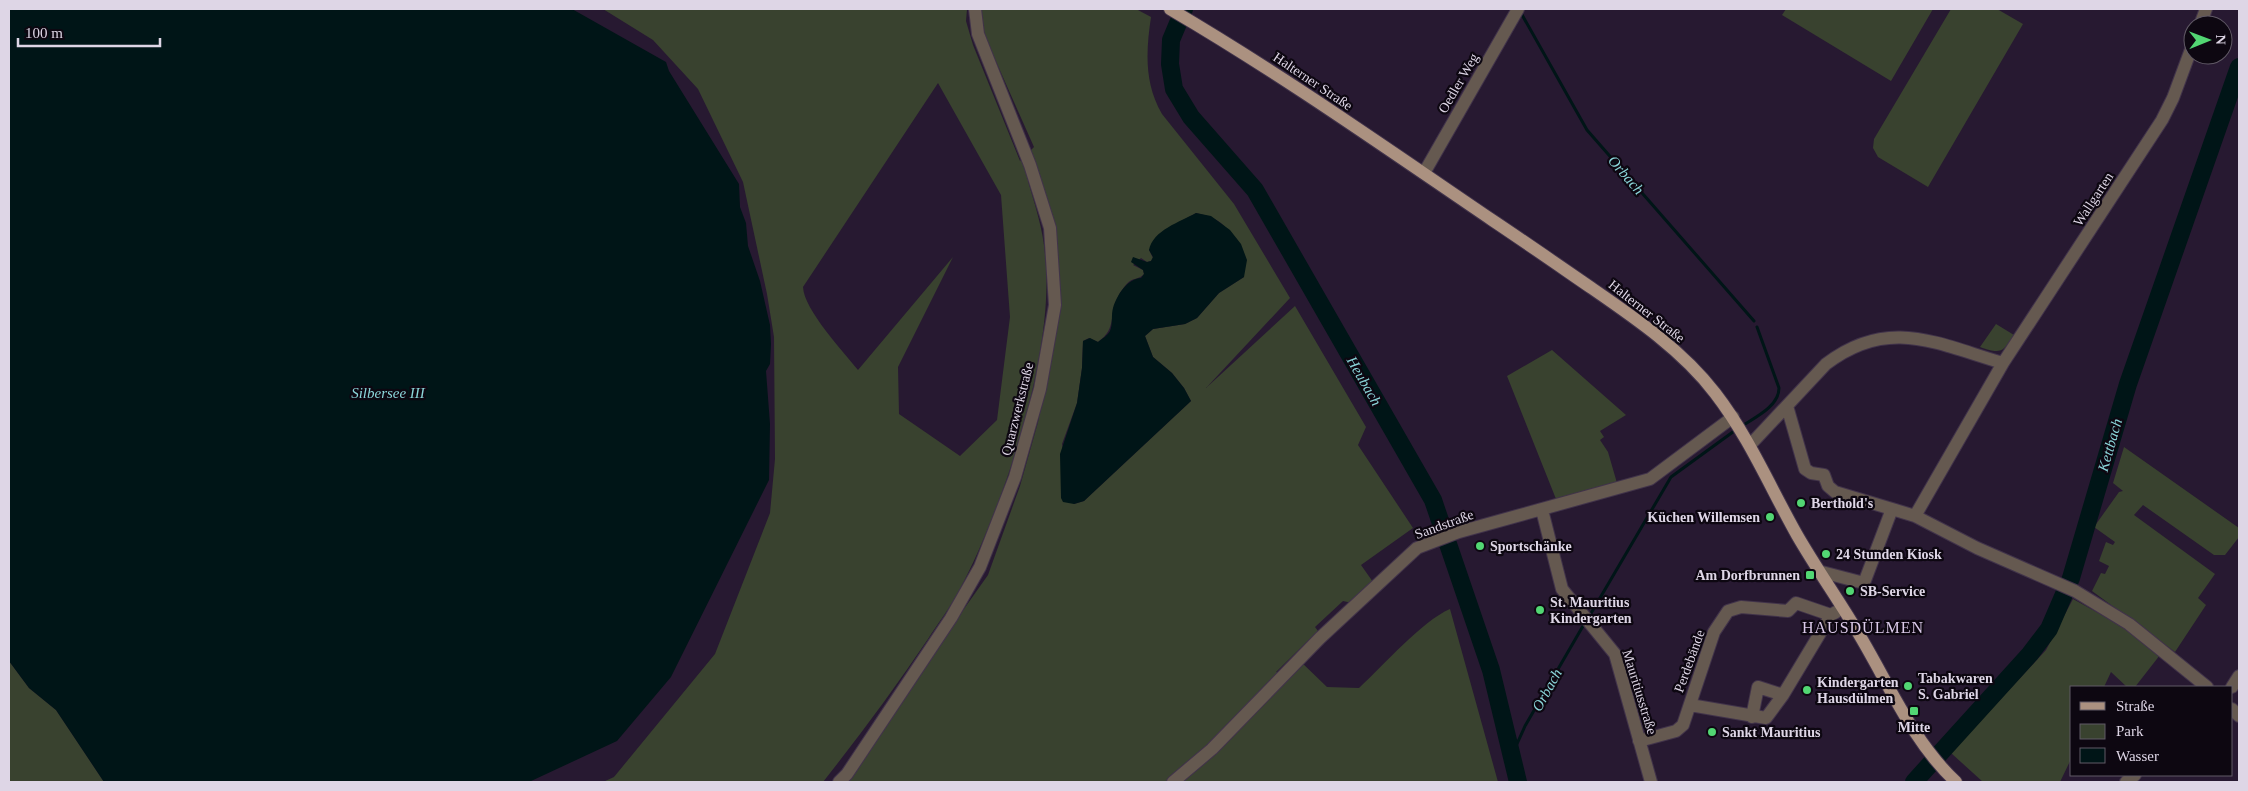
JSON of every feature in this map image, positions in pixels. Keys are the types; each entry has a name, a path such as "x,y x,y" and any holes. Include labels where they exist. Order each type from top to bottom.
{"main road":[{"name":"Halterner Straße","path":"1170,9 1283,78 1636,319 1700,375 1734,420 1750,445 1796,534 1818,571 1837,611 1948,777"}],"street":[{"name":"Quarzwerkstraße","path":"839,782 847,774 951,618 980,567 1015,477 1040,389 1055,305 1050,228 1030,165 978,34 975,9"},
{"name":"Oedler Weg","path":"1424,174 1518,9"},
{"name":"Wallgarten","path":"1915,516 2003,363 2162,120 2174,98 2186,65"},
{"path":"1750,445 1826,364 1840,352 1878,339 1901,336 1919,338 2003,363"},
{"path":"1787,406 1806,469 1811,473 1824,475 1828,486 1835,492 1915,516 1977,548 2075,592 2129,624 2206,686"},
{"name":"Sandstraße","path":"1173,782 1212,749 1320,638 1418,548 1459,532 1650,479 1734,420"},
{"path":"1818,571 1864,584 1892,509"},
{"name":"Mauritiusstraße","path":"1542,510 1562,589 1615,654 1651,782"},
{"name":"Perdebände","path":"1639,742 1676,731 1683,725 1714,632 1728,611 1741,607 1788,611 1796,604 1837,611"},
{"path":"1690,705 1766,718 1837,611"},
{"path":"1752,717 1758,687 1783,695"}],"green space":[{"path":"603,9 967,9 966,21 973,45 1020,161 1034,147 982,30 980,9 1136,9 1151,17 1148,67 1149,79 1156,102 1162,114 1234,204 1290,298 1206,388 1295,306 1366,427 1358,445 1413,528 1361,565 1373,582 1352,603 1343,601 1315,627 1318,631 1276,672 1284,674 1298,659 1327,687 1359,688 1415,633 1450,609 1498,782 839,782 847,774 988,575 1020,486 1038,422 1058,304 1036,172 1028,181 1042,235 1045,254 1046,293 1043,336 1023,427 1009,473 976,556 952,603 903,675 823,782 603,782 614,777 715,654 770,513 775,459 774,337 767,294 743,182 698,89 653,40","holes":["938,83 1001,195 1010,317 997,420 960,456 899,414 898,367 953,257 858,370 817,318 805,296 803,287","1196,213 1209,217 1226,228 1235,244 1244,277 1219,293 1197,318 1185,324 1153,329 1145,336 1153,357 1172,373 1184,388 1191,401 1084,501 1074,504 1062,444 1077,403 1082,368 1083,341 1089,338 1098,342 1104,337 1110,326 1113,309 1120,293 1130,281 1144,274 1143,270 1133,265 1141,258 1147,262 1151,261 1153,258 1149,250 1165,230"]},
{"path":"1786,9 1933,9 1891,81 1782,15"},
{"path":"1951,9 1997,9 2023,24 1928,187 1878,157 1873,148 1874,139"},
{"path":"1996,324 2014,335 2010,341 2004,349 1997,351 1980,347"},
{"path":"1552,350 1626,415 1600,431 1604,437 1600,440 1608,452 1617,483 1556,499 1507,376"},
{"path":"2124,447 2239,528 2239,537 2225,555 2214,555 2143,505 2134,515 2215,574 2198,598 2206,605 2175,652 2092,591 2101,573 2105,574 2109,566 2099,561 2106,542 2113,545 2115,542 2094,527 2119,492 2123,491 2113,483"},
{"path":"2073,599 2131,631 2160,655 2136,686 2126,686 2111,672 2104,686 2070,686 2070,761 2060,782 1983,782 1951,753 2046,650"},
{"path":"9,661 29,688 56,710 104,782 9,782"}],"water":[{"name":"Silbersee III","path":"9,9 572,9 666,62 669,71 739,184 740,207 746,223 748,246 760,281 770,325 770,364 766,371 770,424 769,480 671,677 617,741 529,782 104,782 56,710 29,688 9,661"},
{"path":"1196,213 1211,216 1230,230 1241,244 1247,260 1244,277 1219,293 1197,318 1185,324 1153,329 1145,336 1153,357 1172,373 1184,388 1191,401 1084,501 1074,504 1063,502 1061,498 1060,454 1077,403 1082,368 1083,341 1090,338 1098,342 1108,334 1111,328 1113,308 1120,293 1131,281 1141,278 1144,274 1143,270 1131,262 1133,257 1147,262 1151,261 1153,257 1149,250 1156,237 1168,227"}],"waterway":[{"name":"Heubach","path":"1184,9 1171,40 1170,64 1174,89 1191,117 1255,190 1433,500 1491,670 1518,782"},
{"name":"Orbach","path":"1521,13 1587,130 1754,321"},
{"name":"Kettbach","path":"1914,782 2030,654 2049,629 2071,578 2128,384 2239,67"},
{"name":"Orbach","path":"1742,426 1771,406 1778,394 1779,388 1757,327"},
{"name":"Orbach","path":"1590,615 1671,477 1737,429"},
{"name":"Orbach","path":"1512,755 1525,726 1583,626"}],"place":[{"name":"Berthold's","path":"1801,503"},
{"name":"Küchen Willemsen","path":"1770,517"},
{"name":"Sportschänke","path":"1480,546"},
{"name":"24 Stunden Kiosk","path":"1826,554"},
{"name":"Am Dorfbrunnen","path":"1810,575"},
{"name":"SB-Service","path":"1850,591"},
{"name":"St. Mauritius Kindergarten","path":"1540,610"},
{"name":"Tabakwaren S. Gabriel","path":"1908,686"},
{"name":"Kindergarten Hausdülmen","path":"1807,690"},
{"name":"Mitte","path":"1914,711"},
{"name":"Sankt Mauritius","path":"1712,732"}],"district":[{"name":"HAUSDÜLMEN","path":"1863,627"}]}
